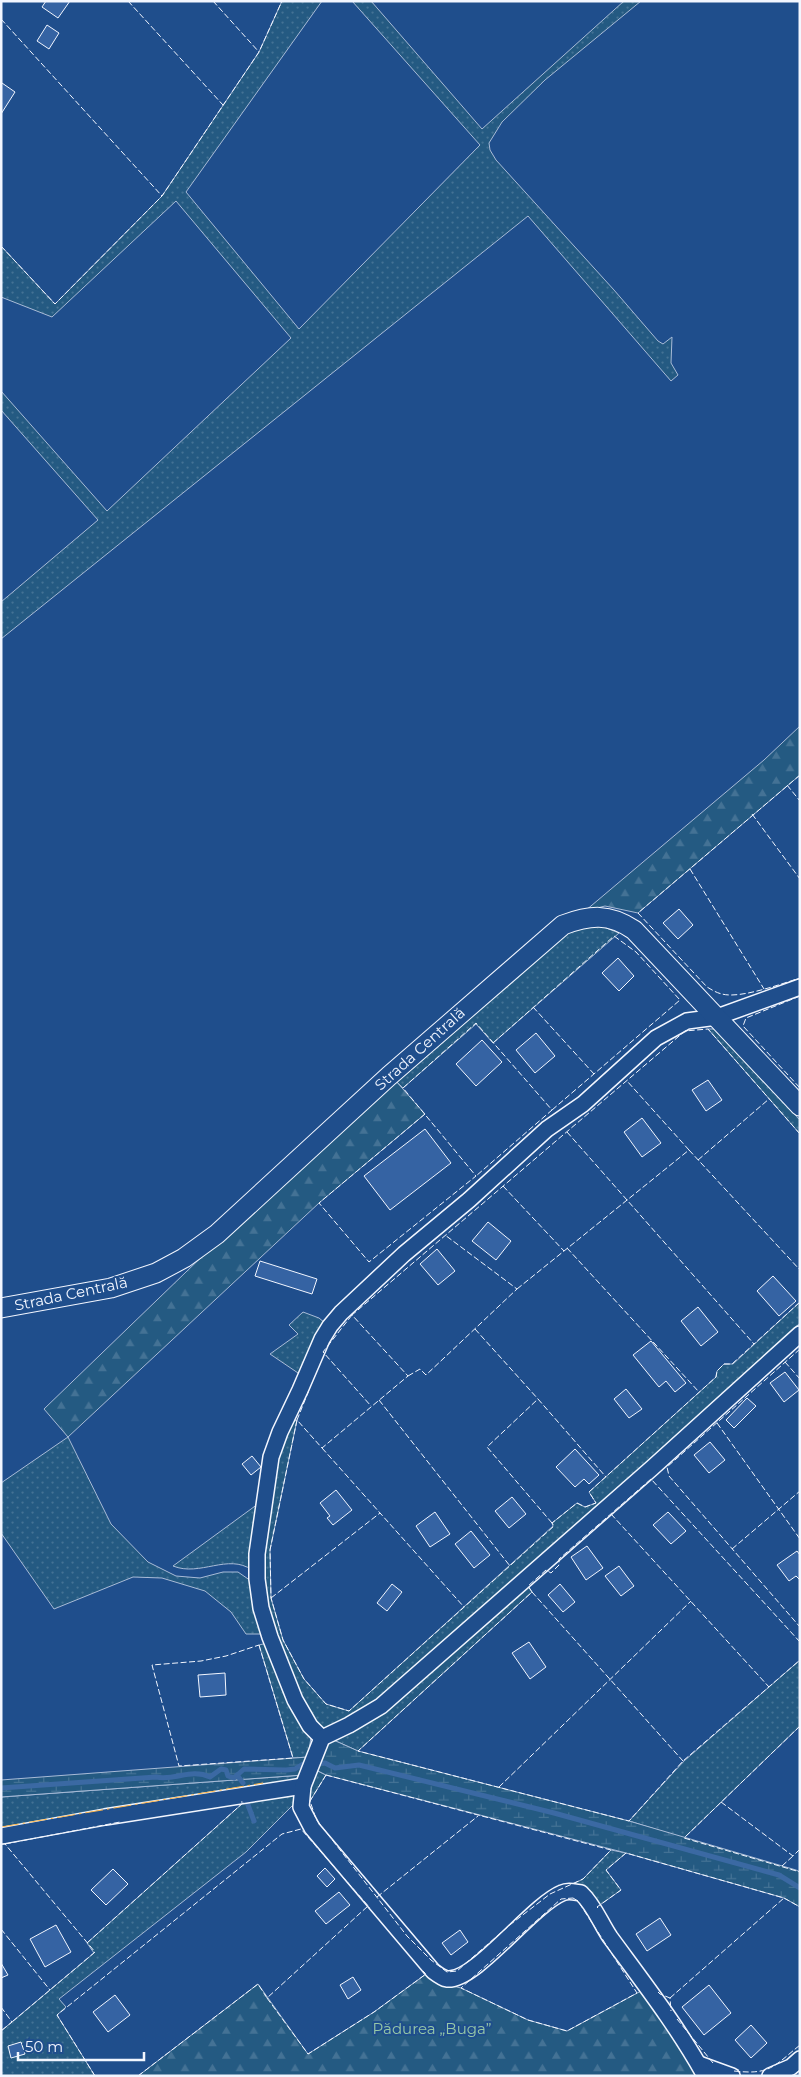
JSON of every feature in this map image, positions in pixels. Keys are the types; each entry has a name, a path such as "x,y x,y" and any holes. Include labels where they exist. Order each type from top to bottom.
{"street":[{"name":"Strada Centrală","path":"1,1308 111,1288 156,1273 184,1258 217,1234 397,1070 563,925 583,918 604,917 621,921 634,930 800,1106"},
{"path":"322,1738 310,1726 295,1700 270,1637 261,1608 257,1579 257,1554 272,1457 280,1432 322,1339 341,1312 404,1254 469,1200 547,1129 583,1104 656,1038 687,1021 717,1017 800,986"},
{"path":"732,2076 702,2070 607,1932 588,1900 581,1893 563,1892 548,1901 476,1966 457,1978 445,1979 433,1971 312,1828 301,1807 306,1780 322,1738 381,1706 652,1468 800,1334"},
{"path":"1,1836 306,1780"},
{"path":"770,2076 791,2067 800,2059"}],"green space":[{"path":"282,1 322,1 186,192 299,329 480,145 352,1 371,1 482,129 624,1 641,1 545,80 502,122 489,143 490,150 496,160 658,341 663,344 672,337 671,363 678,375 671,381 528,216 1,639 1,602 98,520 1,410 1,391 107,511 291,338 176,201 52,317 1,297 1,246 55,304 162,196 259,52"},
{"path":"800,726 800,775 638,913 605,906 585,911 764,760"},
{"path":"601,926 619,933 493,1043 476,1024 403,1088 395,1080 564,934 580,927"},
{"path":"708,1029 716,1029 800,1120 800,1134"},
{"path":"395,1080 425,1114 319,1203 68,1437 44,1409 214,1245"},
{"path":"800,1302 800,1323 618,1490 382,1699 360,1714 325,1729 314,1724 306,1713 263,1596 261,1555 276,1457 288,1424 297,1420 270,1550 271,1598 283,1640 304,1679 326,1704 349,1711 553,1526 552,1523 577,1503 585,1507 596,1503 589,1492 716,1377 717,1371 724,1364 733,1364"},
{"path":"303,1312 319,1318 325,1323 301,1375 270,1354 298,1334 289,1325"},
{"path":"68,1437 111,1524 148,1562 176,1576 200,1578 223,1572 238,1572 251,1581 264,1634 246,1634 231,1612 205,1591 162,1578 133,1577 54,1609 1,1533 1,1483"},
{"path":"262,1501 252,1570 243,1565 233,1564 193,1569 173,1566"},
{"path":"528,1586 532,1592 358,1751 329,1738"},
{"path":"267,1643 311,1737 308,1757 293,1758 259,1645"},
{"path":"800,1660 800,1726 684,1838 629,1821 684,1761"},
{"path":"329,1738 358,1751 629,1821 796,1870 800,1872 800,1907 784,1898 626,1853 326,1775 314,1769"},
{"path":"308,1757 303,1775 1,1797 1,1780"},
{"path":"314,1769 326,1775 310,1801 309,1787"},
{"path":"303,1775 298,1780 1,1832 1,1797"},
{"path":"298,1792 294,1804 246,1852 59,1999 66,2007 57,2015 95,2076 1,2076 1,2031 94,1953 87,1943 244,1802"},
{"path":"611,1850 626,1853 606,1870 621,1890 597,1907 571,1885 583,1879"},
{"name":"Pădurea „Buga”","path":"426,1974 445,1984 461,1988 528,2020 567,2031 641,1991 699,2076 138,2076 258,1984 308,2054 374,2012"}],"building":[{"path":"46,1 70,1 58,18 42,7"},
{"path":"47,25 59,33 49,49 37,41"},
{"path":"1,84 15,92 1,114"},
{"path":"679,909 693,925 678,939 663,923"},
{"path":"618,958 634,976 619,991 602,973"},
{"path":"536,1033 555,1056 535,1073 516,1050"},
{"path":"482,1040 502,1062 476,1086 456,1064"},
{"path":"708,1080 722,1100 706,1111 692,1090"},
{"path":"642,1118 661,1143 642,1157 624,1132"},
{"path":"425,1129 451,1163 390,1210 364,1176"},
{"path":"488,1222 511,1241 496,1260 472,1241"},
{"path":"437,1249 455,1271 438,1285 420,1264"},
{"path":"260,1261 317,1279 312,1294 255,1276"},
{"path":"773,1276 796,1301 779,1316 757,1291"},
{"path":"698,1307 718,1332 701,1346 681,1321"},
{"path":"651,1341 686,1383 675,1392 666,1381 659,1387 633,1355"},
{"path":"785,1372 799,1390 784,1402 770,1383"},
{"path":"626,1389 642,1409 629,1418 614,1399"},
{"path":"747,1398 756,1406 734,1428 726,1420"},
{"path":"710,1442 725,1460 709,1473 694,1455"},
{"path":"575,1449 599,1475 589,1484 584,1479 575,1487 556,1467"},
{"path":"252,1456 261,1467 251,1475 242,1464"},
{"path":"336,1490 352,1510 333,1525 327,1518 330,1516 320,1503"},
{"path":"512,1497 526,1514 509,1528 495,1511"},
{"path":"435,1512 450,1534 430,1547 416,1526"},
{"path":"668,1512 686,1531 671,1544 653,1525"},
{"path":"471,1531 490,1555 474,1568 455,1544"},
{"path":"587,1546 603,1568 586,1580 571,1557"},
{"path":"797,1551 800,1555 800,1580 796,1576 789,1581 777,1565"},
{"path":"619,1566 634,1586 621,1596 605,1576"},
{"path":"392,1584 402,1592 387,1611 377,1603"},
{"path":"560,1584 575,1602 563,1612 548,1595"},
{"path":"529,1642 546,1667 530,1679 512,1653"},
{"path":"225,1673 226,1695 200,1697 198,1675"},
{"path":"325,1868 335,1879 327,1887 317,1876"},
{"path":"113,1869 128,1884 106,1905 91,1890"},
{"path":"339,1892 350,1905 326,1924 315,1911"},
{"path":"660,1918 671,1935 647,1951 636,1934"},
{"path":"56,1925 71,1952 45,1967 30,1939"},
{"path":"460,1930 468,1942 451,1955 442,1943"},
{"path":"1,1963 8,1975 1,1978"},
{"path":"353,1977 361,1990 348,1999 340,1985"},
{"path":"709,1985 731,2013 704,2035 682,2007"},
{"path":"115,1995 130,2015 108,2032 93,2012"},
{"path":"751,2025 767,2043 751,2058 735,2040"},
{"path":"21,2042 25,2054 11,2058 8,2046"}],"waterway":[{"path":"1,1788 163,1778 190,1774 210,1777 221,1769 226,1770 228,1776 234,1778 244,1769 286,1770 295,1769 303,1764 325,1763 335,1768 359,1765 554,1813 779,1875 800,1888"},
{"path":"237,1775 243,1783"},
{"path":"248,1805 254,1821"}],"fence":[{"path":"128,1 223,105"},
{"path":"213,1 259,52"},
{"path":"1,246 55,304 162,196 259,52 282,1"},
{"path":"1,19 162,196"},
{"path":"800,775 638,913 707,987 718,993 730,995 750,993 800,978"},
{"path":"787,785 800,801"},
{"path":"752,814 800,879"},
{"path":"690,869 764,989"},
{"path":"493,1043 614,936 636,952 680,1000 552,1110"},
{"path":"800,996 746,1018 743,1026 800,1088"},
{"path":"533,1007 594,1074"},
{"path":"425,1114 319,1203 369,1262 476,1176 403,1088 476,1023 552,1110 476,1176"},
{"path":"800,1134 708,1029 685,1031 352,1315 408,1376 322,1448 297,1420 270,1550 271,1598 283,1640 304,1679 326,1704 349,1711 554,1526 552,1523 577,1503 585,1507 596,1503 589,1492 716,1377 717,1371 724,1364 732,1364 800,1302"},
{"path":"517,1289 689,1150 627,1081"},
{"path":"698,1160 769,1099"},
{"path":"567,1132 754,1344"},
{"path":"689,1150 800,1270"},
{"path":"503,1186 564,1251"},
{"path":"408,1376 420,1369 426,1375 517,1289 445,1235"},
{"path":"567,1248 699,1392"},
{"path":"352,1315 323,1352 371,1406"},
{"path":"475,1329 538,1399"},
{"path":"800,1349 667,1467 669,1476 800,1627"},
{"path":"785,1362 800,1379"},
{"path":"297,1420 309,1390"},
{"path":"552,1523 487,1447 538,1399 606,1477"},
{"path":"379,1400 510,1566"},
{"path":"717,1423 800,1539"},
{"path":"322,1448 464,1607"},
{"path":"800,1642 651,1479 559,1559 559,1565 551,1573 546,1570 528,1586 532,1592 358,1751 629,1821 683,1761 800,1660"},
{"path":"732,1549 800,1491"},
{"path":"271,1598 380,1513"},
{"path":"611,1514 769,1687"},
{"path":"532,1592 683,1761"},
{"path":"499,1787 691,1601"},
{"path":"259,1645 293,1758 179,1766 152,1665 201,1661 226,1656 259,1645"},
{"path":"800,1726 684,1838 800,1872"},
{"path":"326,1775 611,1850 583,1879 550,1894 511,1924 457,1971 447,1972 431,1960 407,1936 316,1819 310,1801 326,1775"},
{"path":"87,1943 244,1802 241,1802"},
{"path":"721,1802 793,1856 800,1849"},
{"path":"377,1897 478,1816"},
{"path":"5,1844 120,1822"},
{"path":"95,2076 57,2015 282,1834 301,1829 370,1908"},
{"path":"1,1844 5,1844 95,1952 12,2022"},
{"path":"598,1908 621,1890 606,1870 626,1853 784,1898 800,1907"},
{"path":"782,1866 793,1856"},
{"path":"573,1898 578,1901 637,1993 567,2031 528,2020 461,1988 561,1899 573,1898"},
{"path":"670,1998 784,1898"},
{"path":"138,2076 258,1984 267,1998 368,1906"},
{"path":"1,1929 50,1990"},
{"path":"267,1998 308,2054 374,2012 426,1974 423,1971"},
{"path":"658,1992 670,1998 671,2011"},
{"path":"1,2007 12,2022 1,2031"},
{"path":"677,2019 713,2063"},
{"path":"734,2071 756,2072 770,2068 800,2045"}],"power":[{"path":"1,1827 263,1783"}]}
